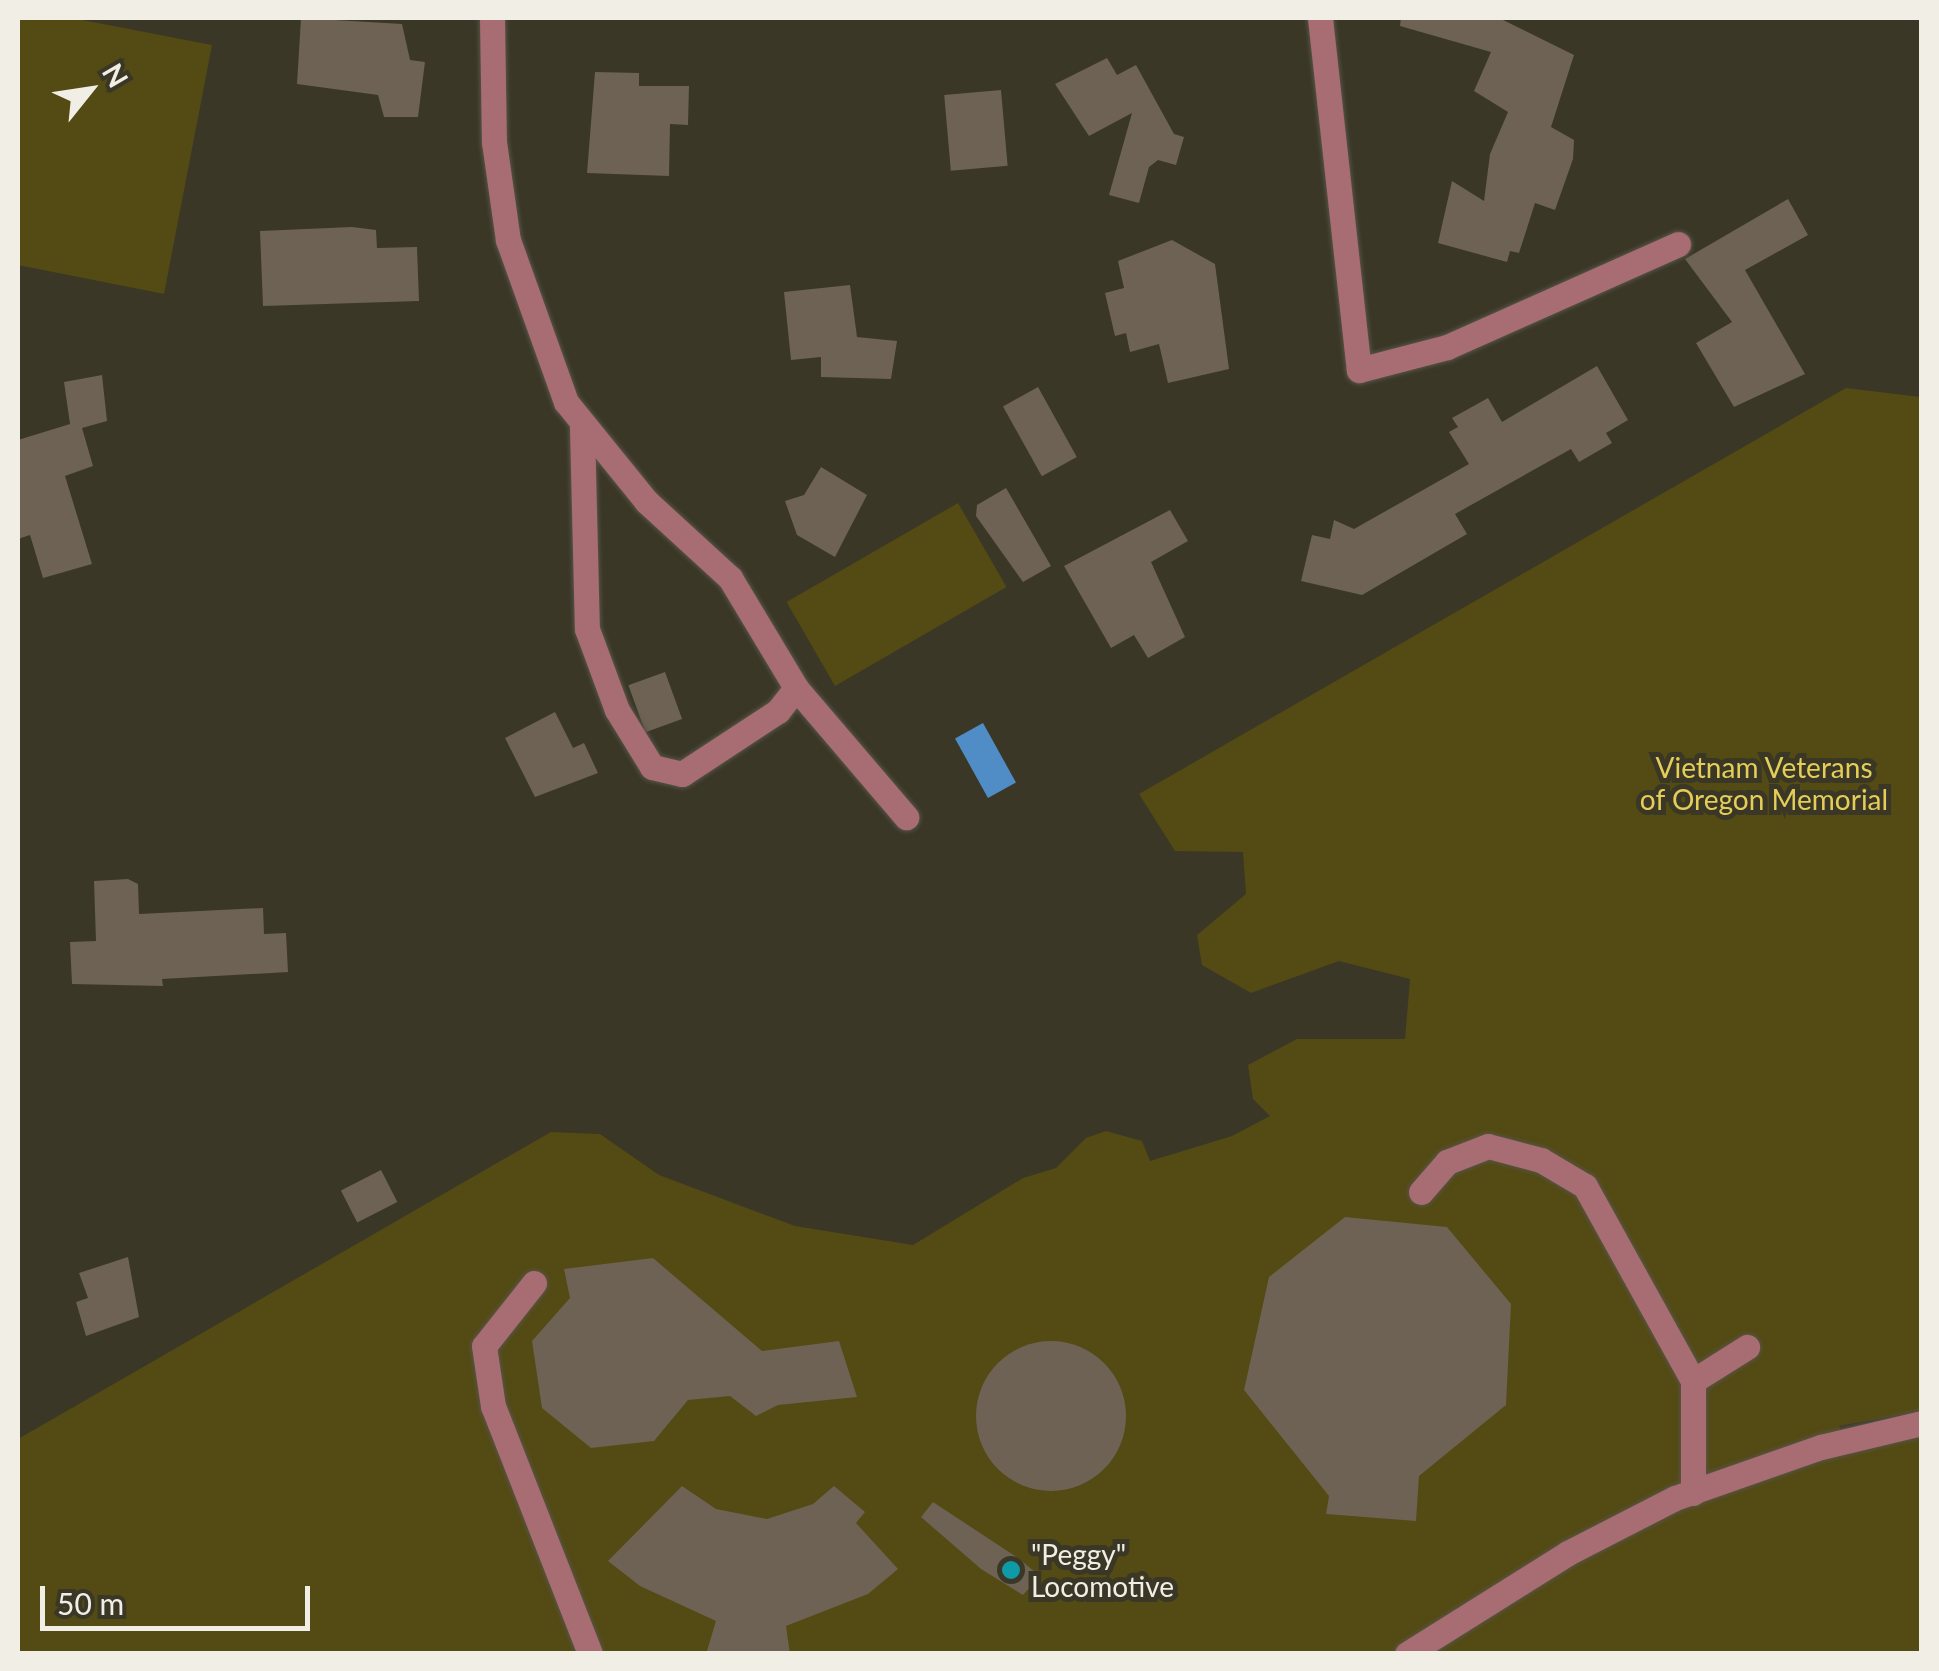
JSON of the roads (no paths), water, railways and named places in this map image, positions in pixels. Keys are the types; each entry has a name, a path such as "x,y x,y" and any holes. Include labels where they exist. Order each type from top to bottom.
{"street":[{"path":"492,18 494,142 508,240 548,362 582,428 730,578 796,688 906,817"},
{"path":"1320,18 1359,370 1448,347 1678,244"},
{"path":"582,428 587,630 617,710 652,767 682,774 778,711 796,688"},
{"path":"1421,1192 1447,1162 1488,1146 1542,1160 1585,1186 1693,1381 1693,1493"},
{"path":"534,1283 484,1346 492,1406 590,1654"},
{"path":"1693,1381 1747,1346"},
{"path":"1406,1654 1568,1552 1693,1493 1833,1444 1922,1423"}],"water":[{"path":"983,723 1016,782 988,798 955,739"}],"place":[{"name":"\"Peggy\" Locomotive","path":"1011,1570"}],"park label":[{"name":"Vietnam Veterans of Oregon Memorial","path":"1764,783"}]}
